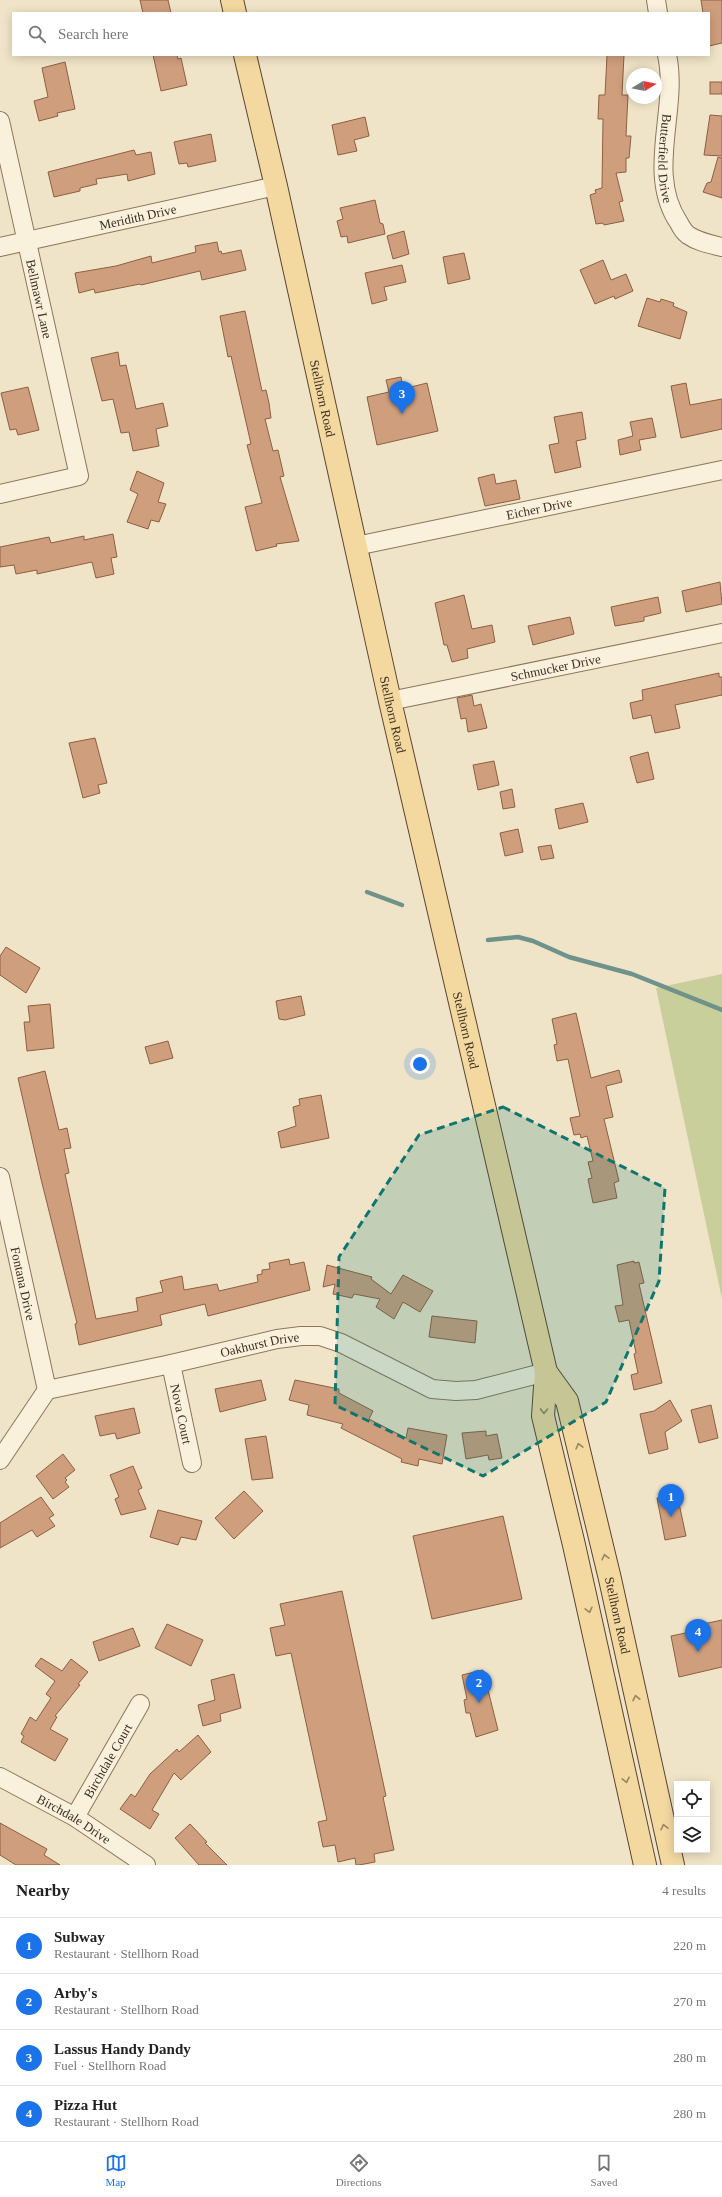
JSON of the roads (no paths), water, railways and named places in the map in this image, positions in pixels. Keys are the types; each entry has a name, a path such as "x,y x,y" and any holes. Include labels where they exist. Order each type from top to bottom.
{"main road":[{"path":"232,0 235,12"},
{"name":"Stellhorn Road","path":"245,56 276,186 390,700 546,1372 543,1416 574,1545 645,1865"},
{"name":"Stellhorn Road","path":"546,1372 567,1401 577,1439 610,1579 673,1865"}],"street":[{"path":"656,0 658,12"},
{"name":"Butterfield Drive","path":"667,56 669,75 664,167 667,194 680,240 722,247"},
{"name":"Bellmawr Lane","path":"0,121 79,476 0,494"},
{"name":"Meridith Drive","path":"0,247 276,186"},
{"name":"Eicher Drive","path":"356,546 722,470"},
{"name":"Schmucker Drive","path":"390,700 722,633"},
{"name":"Fontana Drive","path":"0,1177 47,1390"},
{"name":"Oakhurst Drive","path":"47,1390 171,1364 277,1339 320,1336 341,1343 432,1389 456,1391 476,1390 546,1372"},
{"name":"Nova Court","path":"171,1364 192,1463"},
{"path":"0,1460 47,1390"},
{"name":"Birchdale Court","path":"75,1818 140,1704"},
{"name":"Birchdale Drive","path":"0,1777 75,1818 146,1865"}],"waterway":[{"path":"367,892 402,905"},
{"path":"488,940 518,937 533,941 569,957 632,974 722,1010"}],"place":[{"name":"Lassus Handy Dandy","path":"402,414"},
{"name":"Subway","path":"671,1517"},
{"name":"Pizza Hut","path":"698,1652"},
{"name":"Arby's","path":"479,1703"}]}
